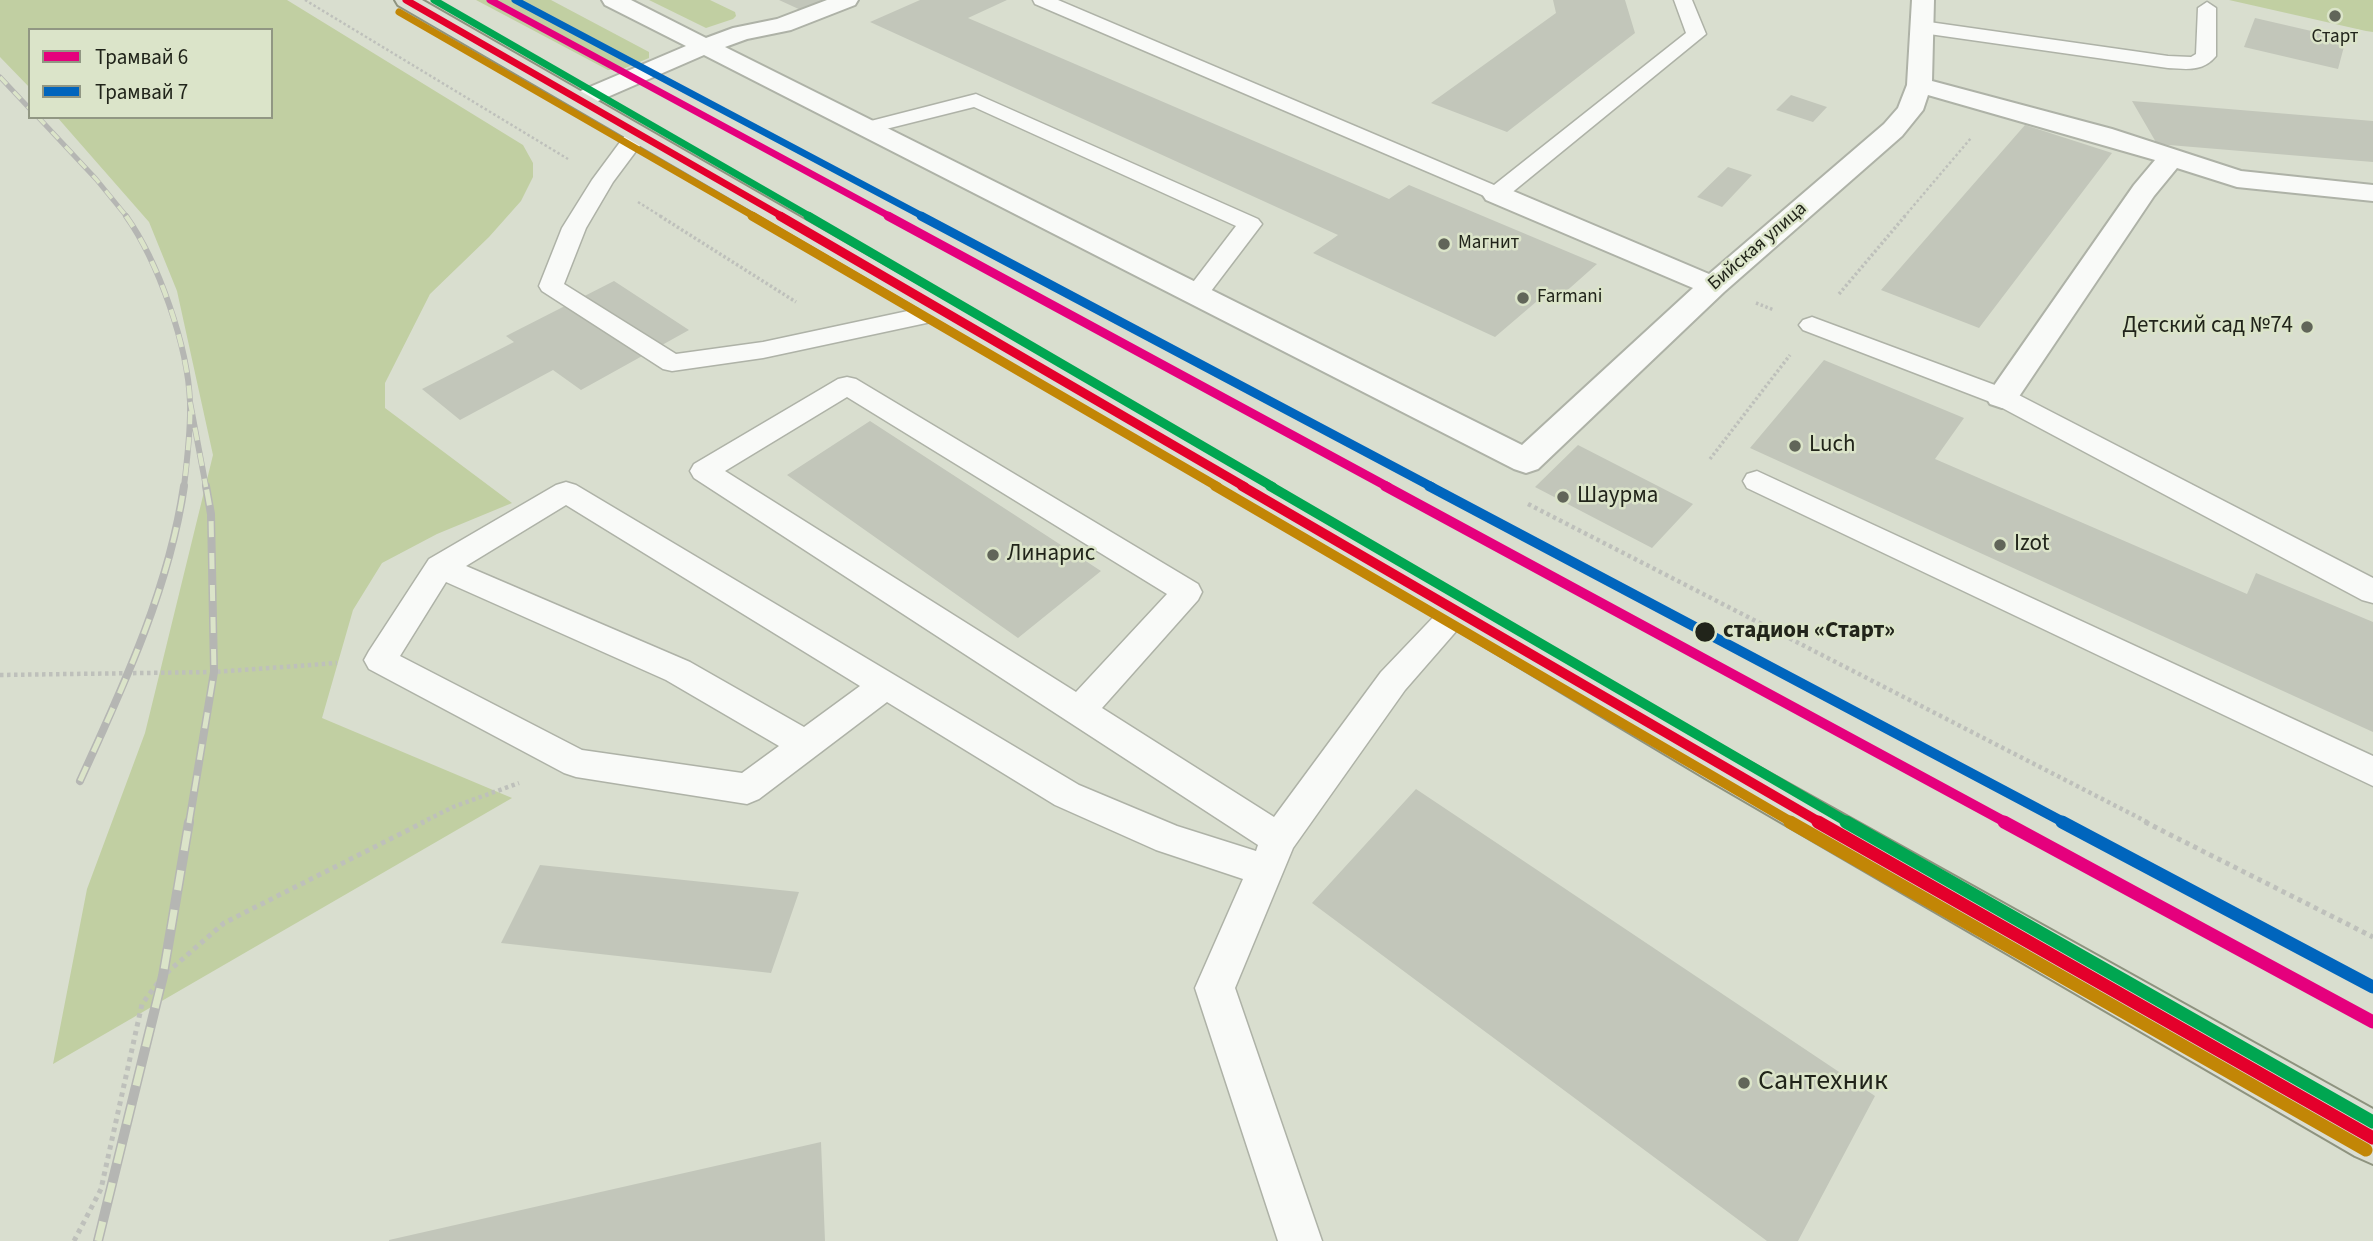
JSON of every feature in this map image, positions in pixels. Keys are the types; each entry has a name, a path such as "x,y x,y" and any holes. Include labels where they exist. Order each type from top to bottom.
{"main road":[{"path":"406,0 945,311 1456,613 2102,986 2373,1138"}],"street":[{"path":"613,0 1526,461"},
{"path":"580,100 706,46 741,33 783,25 847,0"},
{"name":"Бийская улица","path":"1526,461 1713,286 1893,130 1910,110 1919,85 1923,14"},
{"path":"1919,85 1999,105 2237,178 2373,193"},
{"path":"2002,397 2144,191 2172,158"},
{"path":"1496,194 1713,286"}],"lane":[{"path":"1042,0 1083,9 1496,194 1696,34 1683,0"},
{"path":"1923,14 2168,62 2195,63 2206,57 2207,8"},
{"path":"866,128 976,100 1250,224 1196,294"},
{"path":"638,135 603,180 574,228 551,286 671,363 763,350 945,311"},
{"path":"1812,326 2002,397 2373,592"},
{"path":"1079,711 1187,593 847,385 704,471 1079,711 1273,854"},
{"path":"1757,481 2373,772"},
{"path":"886,685 747,789 576,763 380,660 440,567 566,492 886,685 1067,795 1169,839 1273,854"},
{"path":"440,567 678,671 806,745"},
{"path":"1300,1241 1215,988 1273,854 1393,681 1456,613"}],"path":[{"path":"1710,459 1812,326 1999,105"},
{"path":"1713,286 1812,326"},
{"path":"1526,461 1500,489 1858,676 2373,937"},
{"path":"0,675 214,672 380,660"},
{"path":"74,1241 101,1189 142,1004 163,976 225,923 453,807 576,763"}],"green space":[{"path":"0,0 287,0 523,145 533,163 533,177 521,201 489,237 430,294 385,383 385,408 512,503 437,534 382,563 353,610 322,718 512,798 53,1064 87,889 145,733 213,455 177,291 149,222 59,119 273,119 273,28 28,28 28,86 0,57"},
{"path":"476,0 551,0 649,52 649,58 623,69 608,70"},
{"path":"649,0 710,0 735,12 736,16 706,28"},
{"name":"Старт","path":"2229,0 2373,0 2373,32 2366,31"}],"building":[{"path":"779,0 829,0 803,11"},
{"path":"920,0 1007,0 968,18 1389,199 1409,185 1597,264 1562,295 1550,290 1495,337 1313,253 1338,235 870,22"},
{"path":"1553,0 1625,0 1635,33 1507,132 1431,103 1556,13"},
{"path":"2255,18 2346,39 2338,69 2244,47"},
{"path":"1791,95 1827,107 1813,122 1776,110"},
{"path":"2132,101 2373,121 2373,162 2157,144"},
{"path":"2025,125 2112,153 1979,328 1881,290"},
{"path":"1728,167 1752,175 1722,207 1697,197"},
{"path":"614,281 689,330 581,390 553,370 460,420 422,389 514,342 506,336"},
{"path":"1824,360 1964,418 1935,459 2247,594 2256,573 2373,622 2373,732 1750,448"},
{"path":"870,421 1101,571 1018,638 787,475"},
{"path":"1578,445 1693,504 1652,548 1535,487"},
{"path":"1416,789 1875,1096 1798,1241 1767,1241 1312,903"},
{"path":"540,865 799,892 771,973 501,943"},
{"path":"821,1142 825,1241 389,1241 389,1240"}],"railway":[{"path":"0,77 28,107"},
{"path":"40,119 127,217"},
{"path":"126,216 149,256 169,305 184,356 190,402"},
{"path":"184,487 190,402"},
{"path":"190,402 206,487"},
{"path":"80,781 128,674 156,600 177,524 184,486"},
{"path":"189,823 214,672 211,514 206,486"},
{"path":"98,1241 163,976 189,822"}],"tram line":[{"name":"6","path":"490,0 2373,1022"},
{"name":"7","path":"515,0 2373,987"}],"transit line":[{"path":"406,0 945,311 1720,766 2373,1138"},
{"path":"434,0 952,299 1727,754 2373,1122"},
{"path":"399,12 938,323 1713,778 2366,1150"}],"place":[{"name":"Старт","path":"2335,16"},
{"name":"Магнит","path":"1444,244"},
{"name":"Farmani","path":"1523,298"},
{"name":"Детский сад №74","path":"2307,327"},
{"name":"Luch","path":"1795,446"},
{"name":"Шаурма","path":"1563,497"},
{"name":"Izot","path":"2000,545"},
{"name":"Линарис","path":"993,555"},
{"name":"стадион «Старт»","path":"1705,632"},
{"name":"Сантехник","path":"1744,1083"}]}
